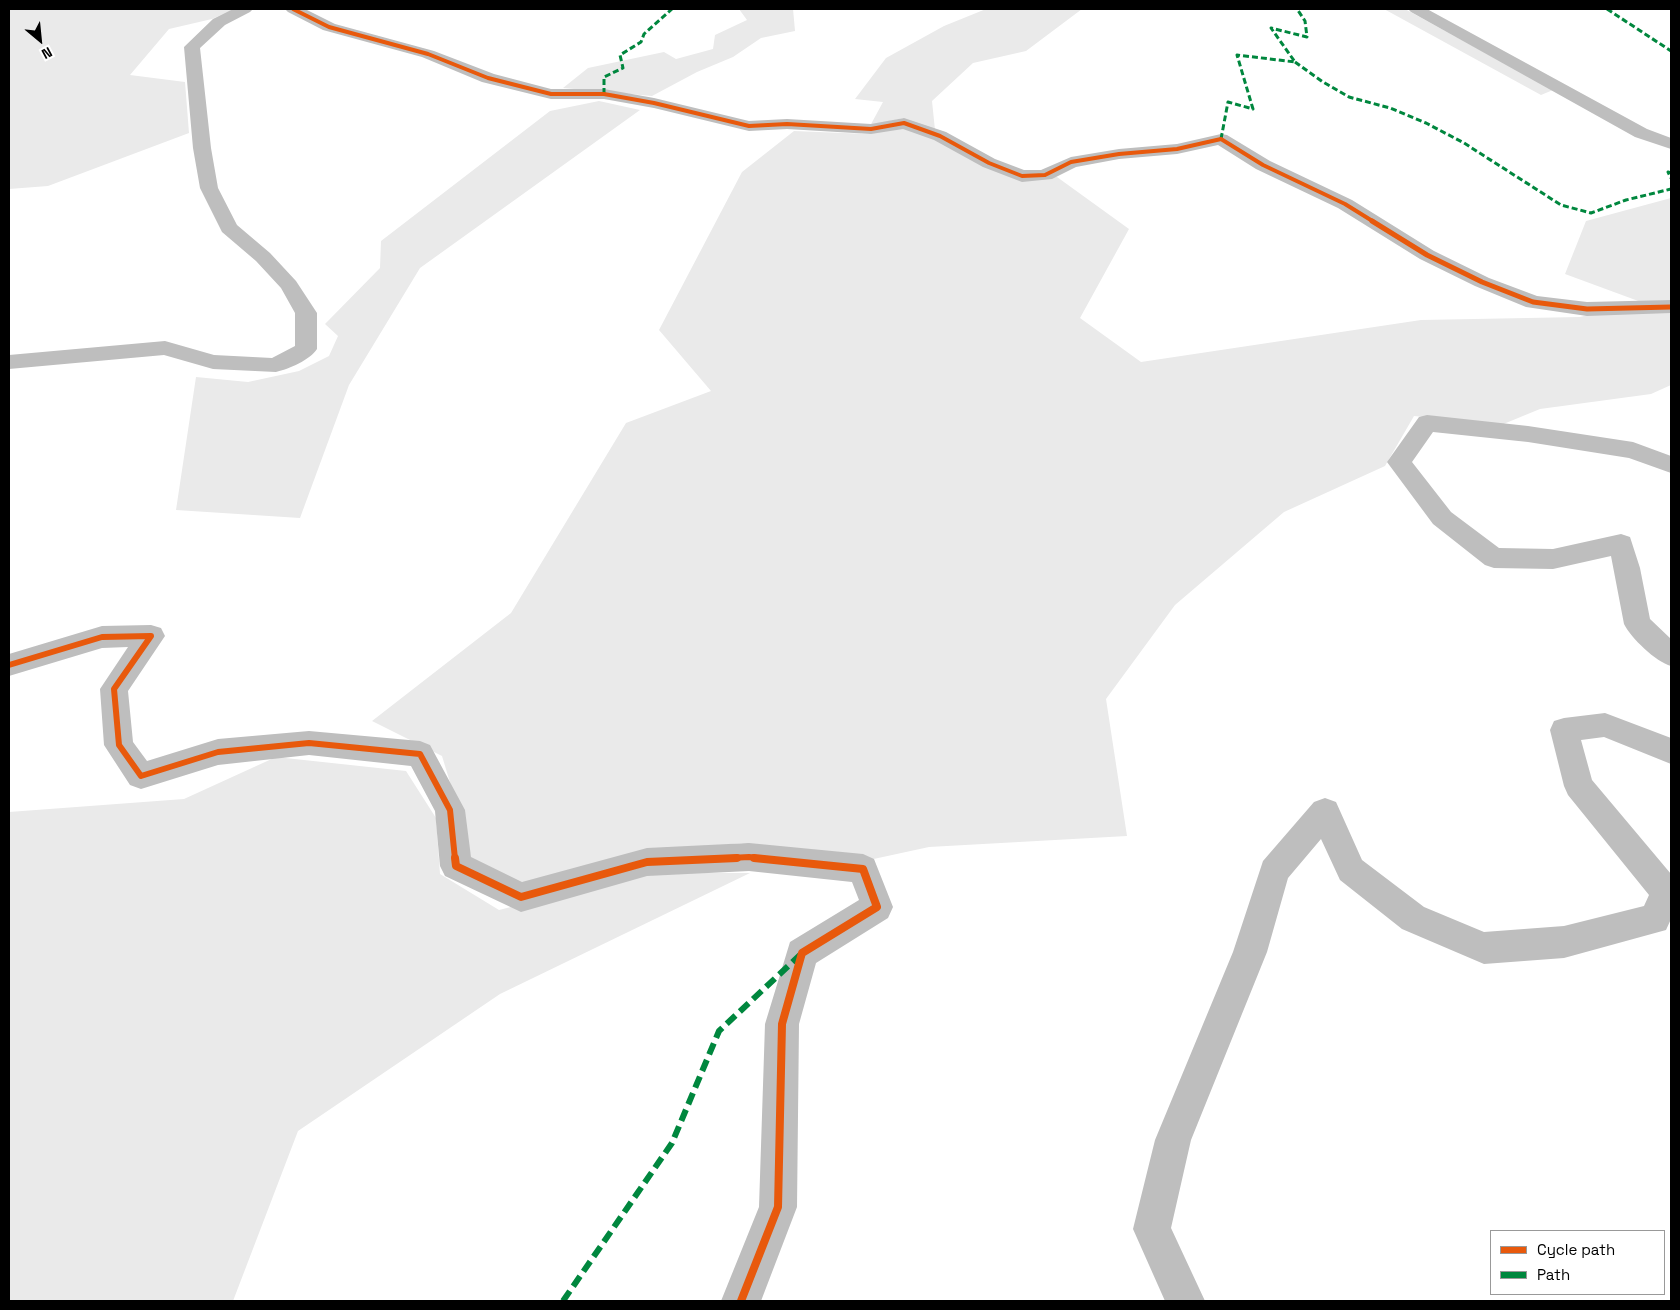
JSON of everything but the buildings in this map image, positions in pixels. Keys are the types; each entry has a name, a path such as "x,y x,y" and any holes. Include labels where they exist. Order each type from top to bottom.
{"street":[{"path":"9,362 165,348 212,362 276,365 306,349 306,313 289,286 276,271 263,257 229,228 209,188 202,148 192,48 219,22 245,9"},
{"path":"293,9 328,27 428,54 488,78 551,94 604,94 654,103 749,126 787,124 871,129 904,123 940,136 989,163 1022,176 1046,175 1071,162 1120,154 1177,149 1221,139 1263,165 1345,204 1427,254 1482,282 1533,302 1587,309 1671,307"},
{"path":"1416,9 1625,124 1671,144"},
{"path":"1671,465 1633,450 1528,434 1427,423 1399,462 1442,518 1494,558 1553,558 1621,544 1637,624 1671,655"},
{"path":"9,665 102,637 151,636 114,689 119,745 140,776 218,752 309,743 420,754 450,810 456,866 521,897 646,862 749,857 863,869 877,907 802,953 782,1024 778,1207 741,1301"},
{"path":"1185,1301 1152,1229 1173,1140 1250,952 1274,871 1324,812 1351,870 1413,918 1484,948 1564,942 1655,919 1666,892 1579,786 1564,730 1605,725 1671,751"}],"shaded area":[{"path":"9,9 234,9 212,19 169,29 130,75 185,82 189,133 48,186 9,189"},
{"path":"739,9 793,9 795,31 761,38 733,57 697,72 652,96 563,88 588,68 664,52 676,59 713,49 715,35 747,20"},
{"path":"986,9 1082,9 1026,51 973,63 932,101 935,130 903,118 870,126 883,102 855,99 886,58 944,26"},
{"path":"1384,9 1405,9 1553,90 1541,95"},
{"path":"599,101 640,110 420,268 349,385 300,518 176,510 196,377 248,382 299,371 329,356 338,336 325,324 380,268 381,241 550,111"},
{"path":"906,125 1020,180 1057,177 1129,229 1080,318 1141,362 1421,320 1580,317 1604,311 1671,310 1671,385 1651,394 1540,409 1501,425 1414,416 1385,466 1284,512 1175,605 1106,699 1127,836 929,847 869,860 741,843 642,854 522,887 472,860 442,756 372,721 511,613 626,423 711,391 659,330 742,172 794,131 868,134"},
{"path":"1671,198 1671,300 1641,302 1565,274 1586,221"},
{"path":"276,757 406,771 436,818 440,874 499,910 646,873 750,873 500,994 298,1131 233,1301 9,1301 9,812 184,799"}],"marked path":[{"path":"604,94 604,77 623,68 620,55 641,42 644,34 672,9"},
{"path":"1221,139 1228,102 1253,109 1237,55 1295,62 1271,28 1307,37 1305,21 1297,9"},
{"path":"1607,9 1671,51"},
{"path":"1295,62 1323,82 1349,97 1390,108 1426,123 1464,143 1561,205 1591,213 1626,200 1671,189"},
{"path":"1671,173 1668,172 1671,178"},
{"path":"563,1301 672,1143 719,1031 800,955"}],"cycle path":[{"path":"293,9 329,27 428,54 488,78 551,94 604,94 654,103 749,126 787,124 871,129 904,123 940,136 989,163 1022,176 1045,175 1071,162 1119,154 1177,149 1221,139 1263,165 1345,204 1427,255 1482,282 1533,302 1587,309 1671,307"},
{"path":"9,665 102,637 151,636 114,689 119,745 141,776 218,752 309,743 420,754 450,810 456,866 521,897 647,862 749,857 863,869 877,907 802,953 782,1024 778,1207 741,1301"}]}
